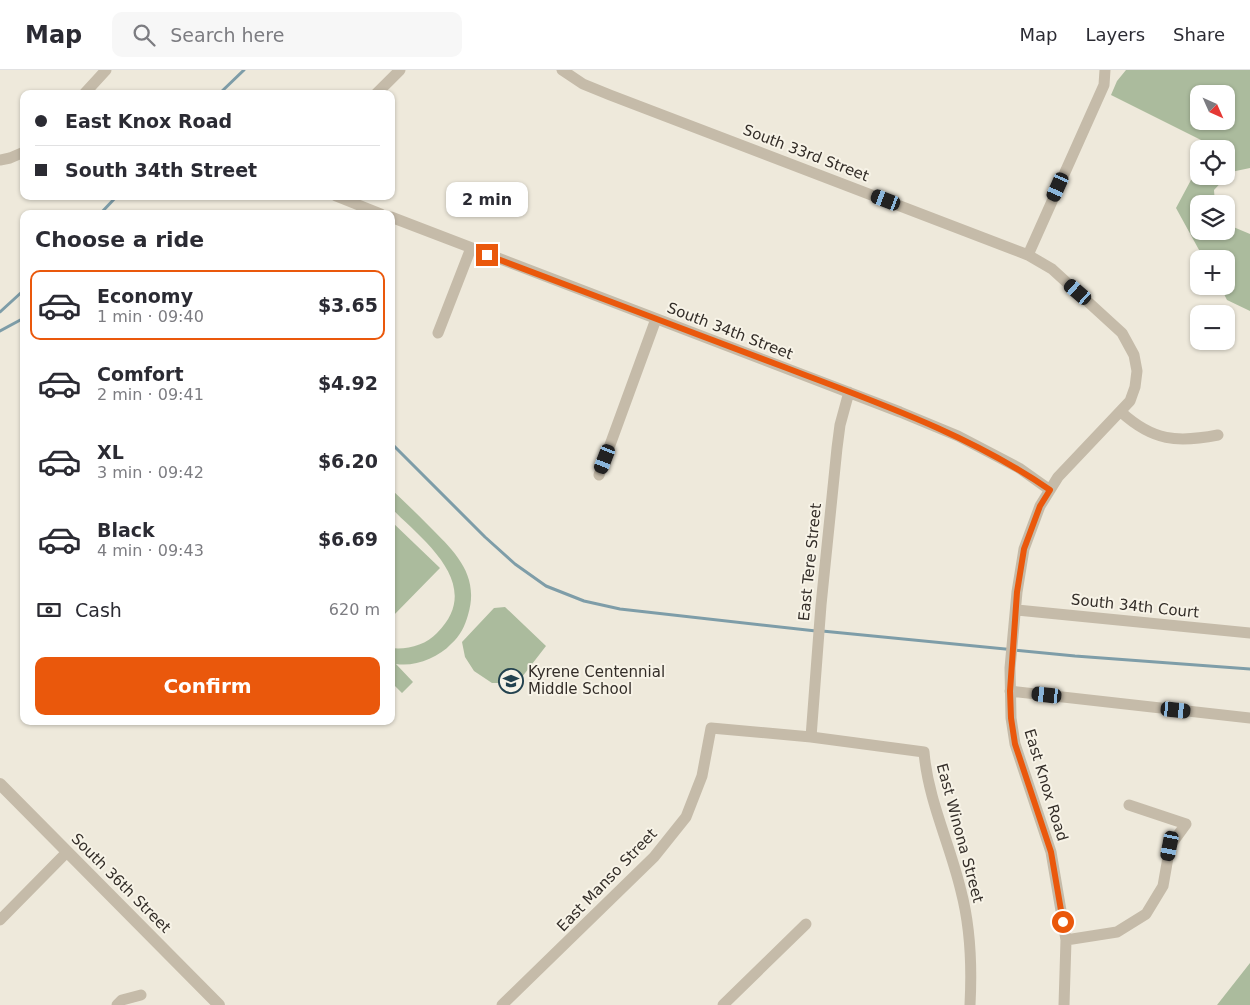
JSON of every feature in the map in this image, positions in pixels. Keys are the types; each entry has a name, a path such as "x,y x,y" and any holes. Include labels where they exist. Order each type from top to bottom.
{"street":[{"path":"88,90 106,70"},
{"path":"380,90 400,70"},
{"name":"South 33rd Street","path":"562,70 583,84 610,95 1028,254 1052,269 1122,334 1134,355 1137,371"},
{"path":"1028,254 1104,85 1105,70"},
{"path":"0,160 20,154"},
{"path":"346,200 372,210"},
{"name":"South 34th Street","path":"395,220 849,392 958,436 1019,468 1050,490"},
{"path":"438,333 471,248"},
{"path":"599,474 656,319"},
{"name":"East Knox Road","path":"1064,1005 1066,940 1051,852 1015,744 1011,718 1010,668 1017,592 1024,549 1040,506 1058,477 1130,401 1135,387 1137,371"},
{"name":"East Tere Street","path":"811,737 821,605 837,448 840,425 849,392"},
{"path":"1121,412 1136,426 1169,438 1193,440 1218,435"},
{"name":"South 34th Court","path":"1016,610 1250,633"},
{"path":"1010,691 1250,718"},
{"name":"East Manso Street","path":"502,1005 654,857 686,817 702,776 711,728 811,737"},
{"name":"East Winona Street","path":"811,737 924,752 926,776 961,890 967,916 970,947 970,1005"},
{"name":"South 36th Street","path":"0,784 219,1005"},
{"path":"1066,940 1117,932 1146,914 1163,886 1170,846 1186,824 1129,805"},
{"path":"1,916 67,852"},
{"path":"724,1004 806,924"},
{"path":"117,1005 122,1000 141,995"}],"green space":[{"path":"1126,70 1250,70 1250,168 1235,171 1235,140 1201,140 1111,95 1117,81"},
{"path":"1190,182 1190,185 1219,185 1214,190 1214,195 1190,195 1190,234 1176,208"},
{"path":"1235,228 1250,234 1250,311 1227,300 1224,295 1235,295 1235,250 1199,250 1194,240 1235,240"},
{"path":"395,493 456,555 468,576 471,588 471,601 462,631 446,649 418,663 396,664 413,682 402,693 395,686 395,648 416,646 433,637 450,615 455,598 452,581 444,565 433,549 395,512"},
{"path":"395,525 440,568 395,614"},
{"path":"505,607 546,646 522,677 506,683 492,683 474,671 465,657 462,642 494,608"},
{"path":"1250,963 1250,1005 1217,1005"}],"waterway":[{"path":"223,90 244,70"},
{"path":"104,210 113,200"},
{"path":"0,312 20,294"},
{"path":"0,331 20,320"},
{"path":"395,447 485,537 515,564 546,586 584,601 620,609 816,631"},
{"path":"822,631 1075,656 1250,669"}],"place":[{"name":"Kyrene Centennial Middle School","path":"511,681"}],"route":[{"path":"487,255 849,392 944,430 1019,468 1050,490 1040,506 1024,549 1017,592 1010,668 1010,691 1011,718 1015,744 1051,852 1063,922"}]}
